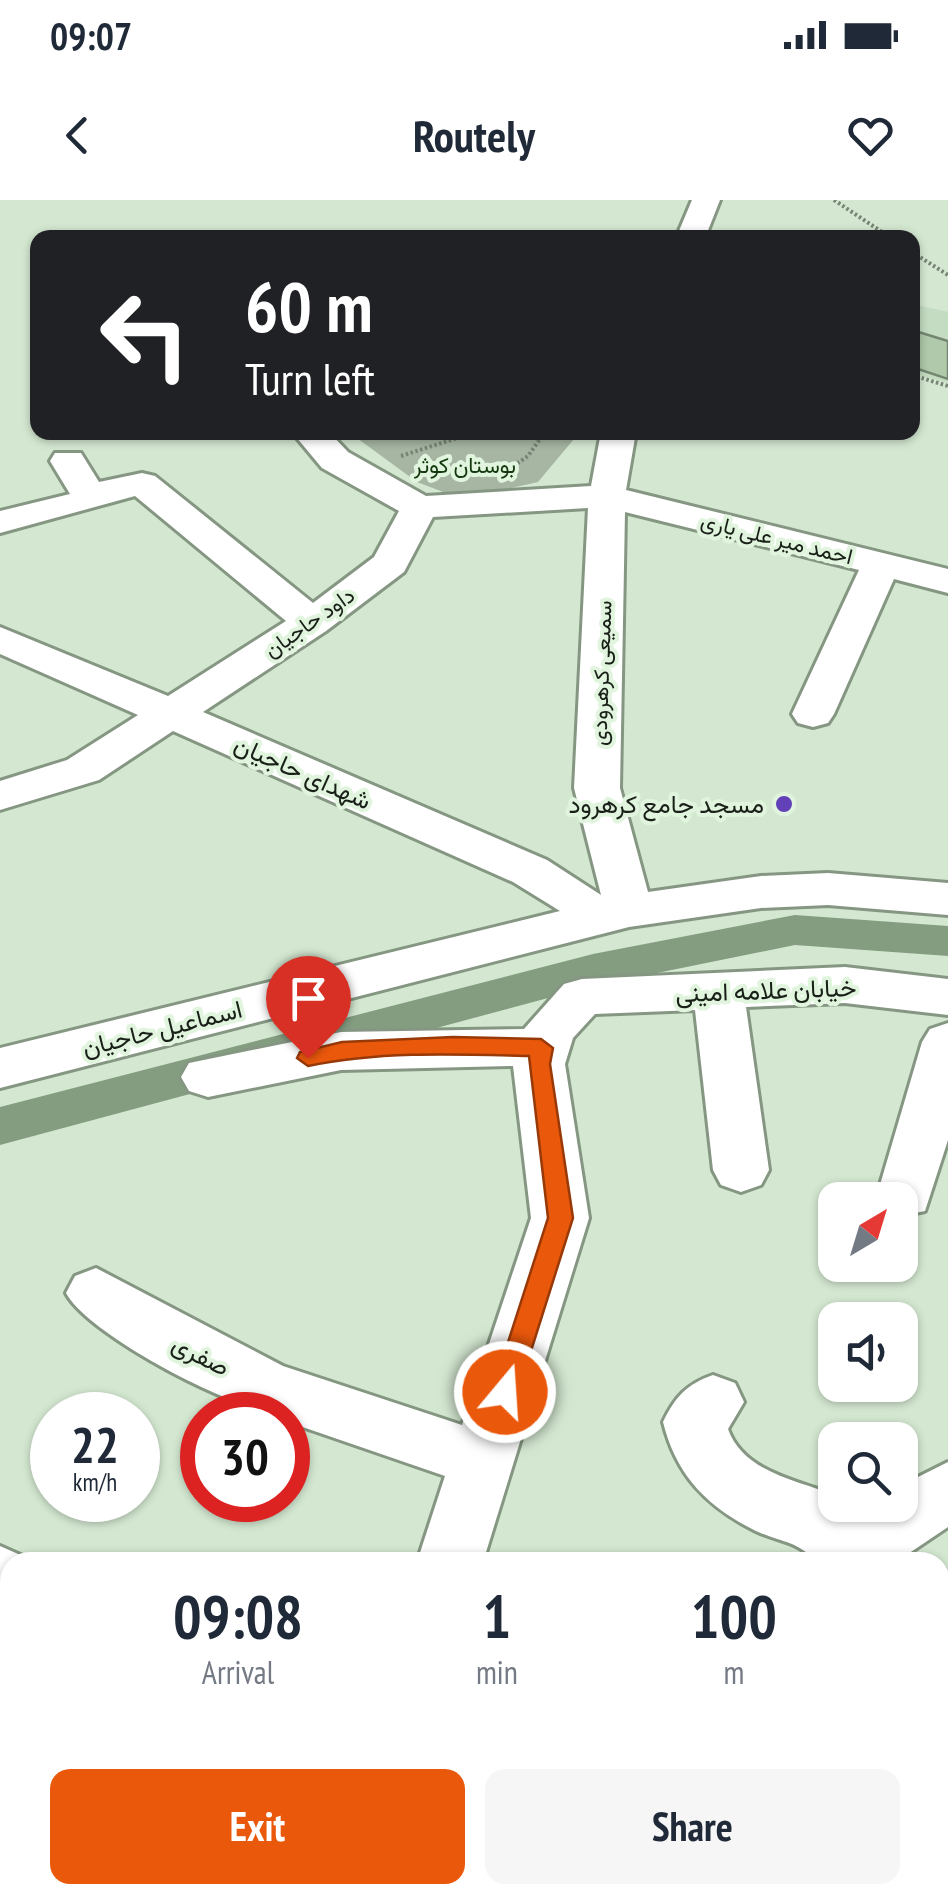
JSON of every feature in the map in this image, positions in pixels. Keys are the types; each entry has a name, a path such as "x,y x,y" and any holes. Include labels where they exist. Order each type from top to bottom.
{"street":[{"path":"693,230 706,200"},
{"path":"316,440 334,460 420,507"},
{"name":"سمیعی کرهرودی","path":"582,997 594,920 607,496 618,440"},
{"path":"0,522 92,500 68,461"},
{"path":"88,495 142,484 312,622"},
{"name":"احمد میر علی یاری","path":"420,507 607,496 948,581"},
{"name":"داود حاجیان","path":"0,796 83,770 174,715 312,622 390,564 420,507"},
{"path":"813,714 881,564"},
{"name":"شهدای حاجیان","path":"0,639 530,871 579,901 594,920"},
{"path":"594,920 762,892 812,890 948,899"},
{"name":"اسماعیل حاجیان","path":"0,1068 594,920"},
{"name":"خیابان علامه امینی","path":"582,997 845,985 948,998"},
{"path":"718,990 741,1170"},
{"path":"453,1552 560,1218 539,1064 549,1030 582,997"},
{"path":"909,1182 948,1042"},
{"path":"208,1077 342,1051 453,1046 541,1048"},
{"name":"صفری","path":"96,1294 159,1333 265,1387 483,1461"},
{"path":"713,1402 695,1422 702,1450 735,1485 780,1510 821,1520 851,1552"},
{"path":"865,1552 948,1490"}],"path":[{"path":"834,200 879,230"},
{"path":"920,257 948,275"},
{"path":"920,377 948,386"},
{"path":"413,462 398,457 451,440"},
{"path":"501,474 528,456 539,440"}],"shaded area":[{"path":"920,306 948,312 948,383 920,375"}],"green space":[{"name":"بوستان کوثر","path":"360,440 573,440 538,482 472,497 451,495 417,482"}],"building":[{"path":"920,332 948,341 948,379 920,370"}],"waterway":[{"path":"0,1126 220,1065 593,970 795,930 948,941"}],"place":[{"name":"مسجد جامع کرهرود","path":"784,804"}],"route":[{"path":"308,1058 342,1051 453,1046 541,1048 539,1064 560,1218 505,1392"}]}
